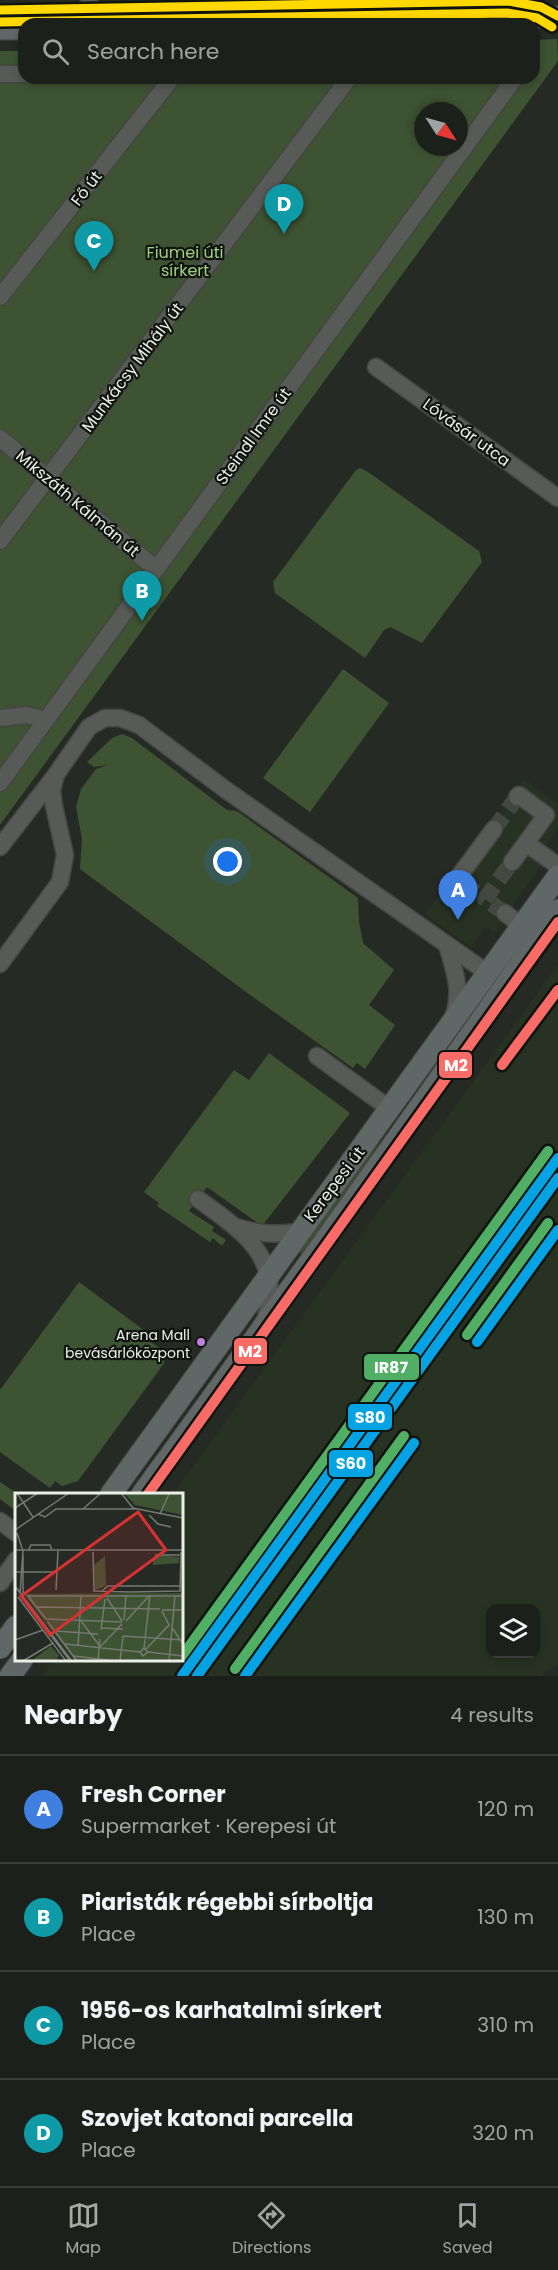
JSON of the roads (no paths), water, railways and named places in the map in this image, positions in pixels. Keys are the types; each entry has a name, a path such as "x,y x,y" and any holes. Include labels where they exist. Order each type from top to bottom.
{"main road":[{"path":"0,29 18,28"},
{"name":"Kerepesi út","path":"112,1493 298,1232 489,974 558,876"},
{"name":"Kerepesi út","path":"143,1493 265,1326 558,910"},
{"path":"0,1648 15,1627"},
{"path":"10,1676 21,1661"}],"street":[{"path":"89,0 89,18"},
{"path":"359,18 364,0"},
{"path":"0,74 18,74"},
{"name":"Fő út","path":"0,297 167,84"},
{"name":"Munkácsy Mihály út","path":"0,541 344,84"},
{"name":"Steindl Imre út","path":"0,783 512,84"},
{"name":"Lóvásár utca","path":"376,367 556,491"},
{"name":"Mikszáth Kálmán út","path":"0,438 156,568"},
{"path":"0,718 16,714 46,720"},
{"path":"0,847 55,776 89,727 105,718 120,718 139,725 235,797 489,974"},
{"path":"0,964 60,882 65,855 52,791 55,776"},
{"path":"512,862 546,814 518,796"},
{"path":"463,883 457,879 494,829"},
{"path":"526,843 558,866"},
{"path":"505,913 522,926"},
{"path":"447,945 455,972 458,994 455,1011 448,1028"},
{"path":"317,1056 390,1109"},
{"path":"198,1199 235,1227 260,1255 268,1274 270,1295 265,1326"},
{"path":"235,1227 258,1234 298,1232"},
{"path":"0,1521 15,1532"},
{"path":"0,1583 15,1561"}],"tunnel":[{"path":"494,829 517,797"},
{"path":"505,913 485,899 512,862"},
{"path":"463,883 485,899"}],"place":[{"name":"Szovjet katonai parcella","path":"284,234"},
{"name":"1956-os karhatalmi sírkert","path":"94,271"},
{"name":"Piaristák régebbi sírboltja","path":"142,621"},
{"name":"Fresh Corner","path":"458,920"},
{"name":"Arena Mall bevásárlóközpont","path":"201,1342"}],"park label":[{"name":"Fiumei úti sírkert","path":"185,261"}]}
